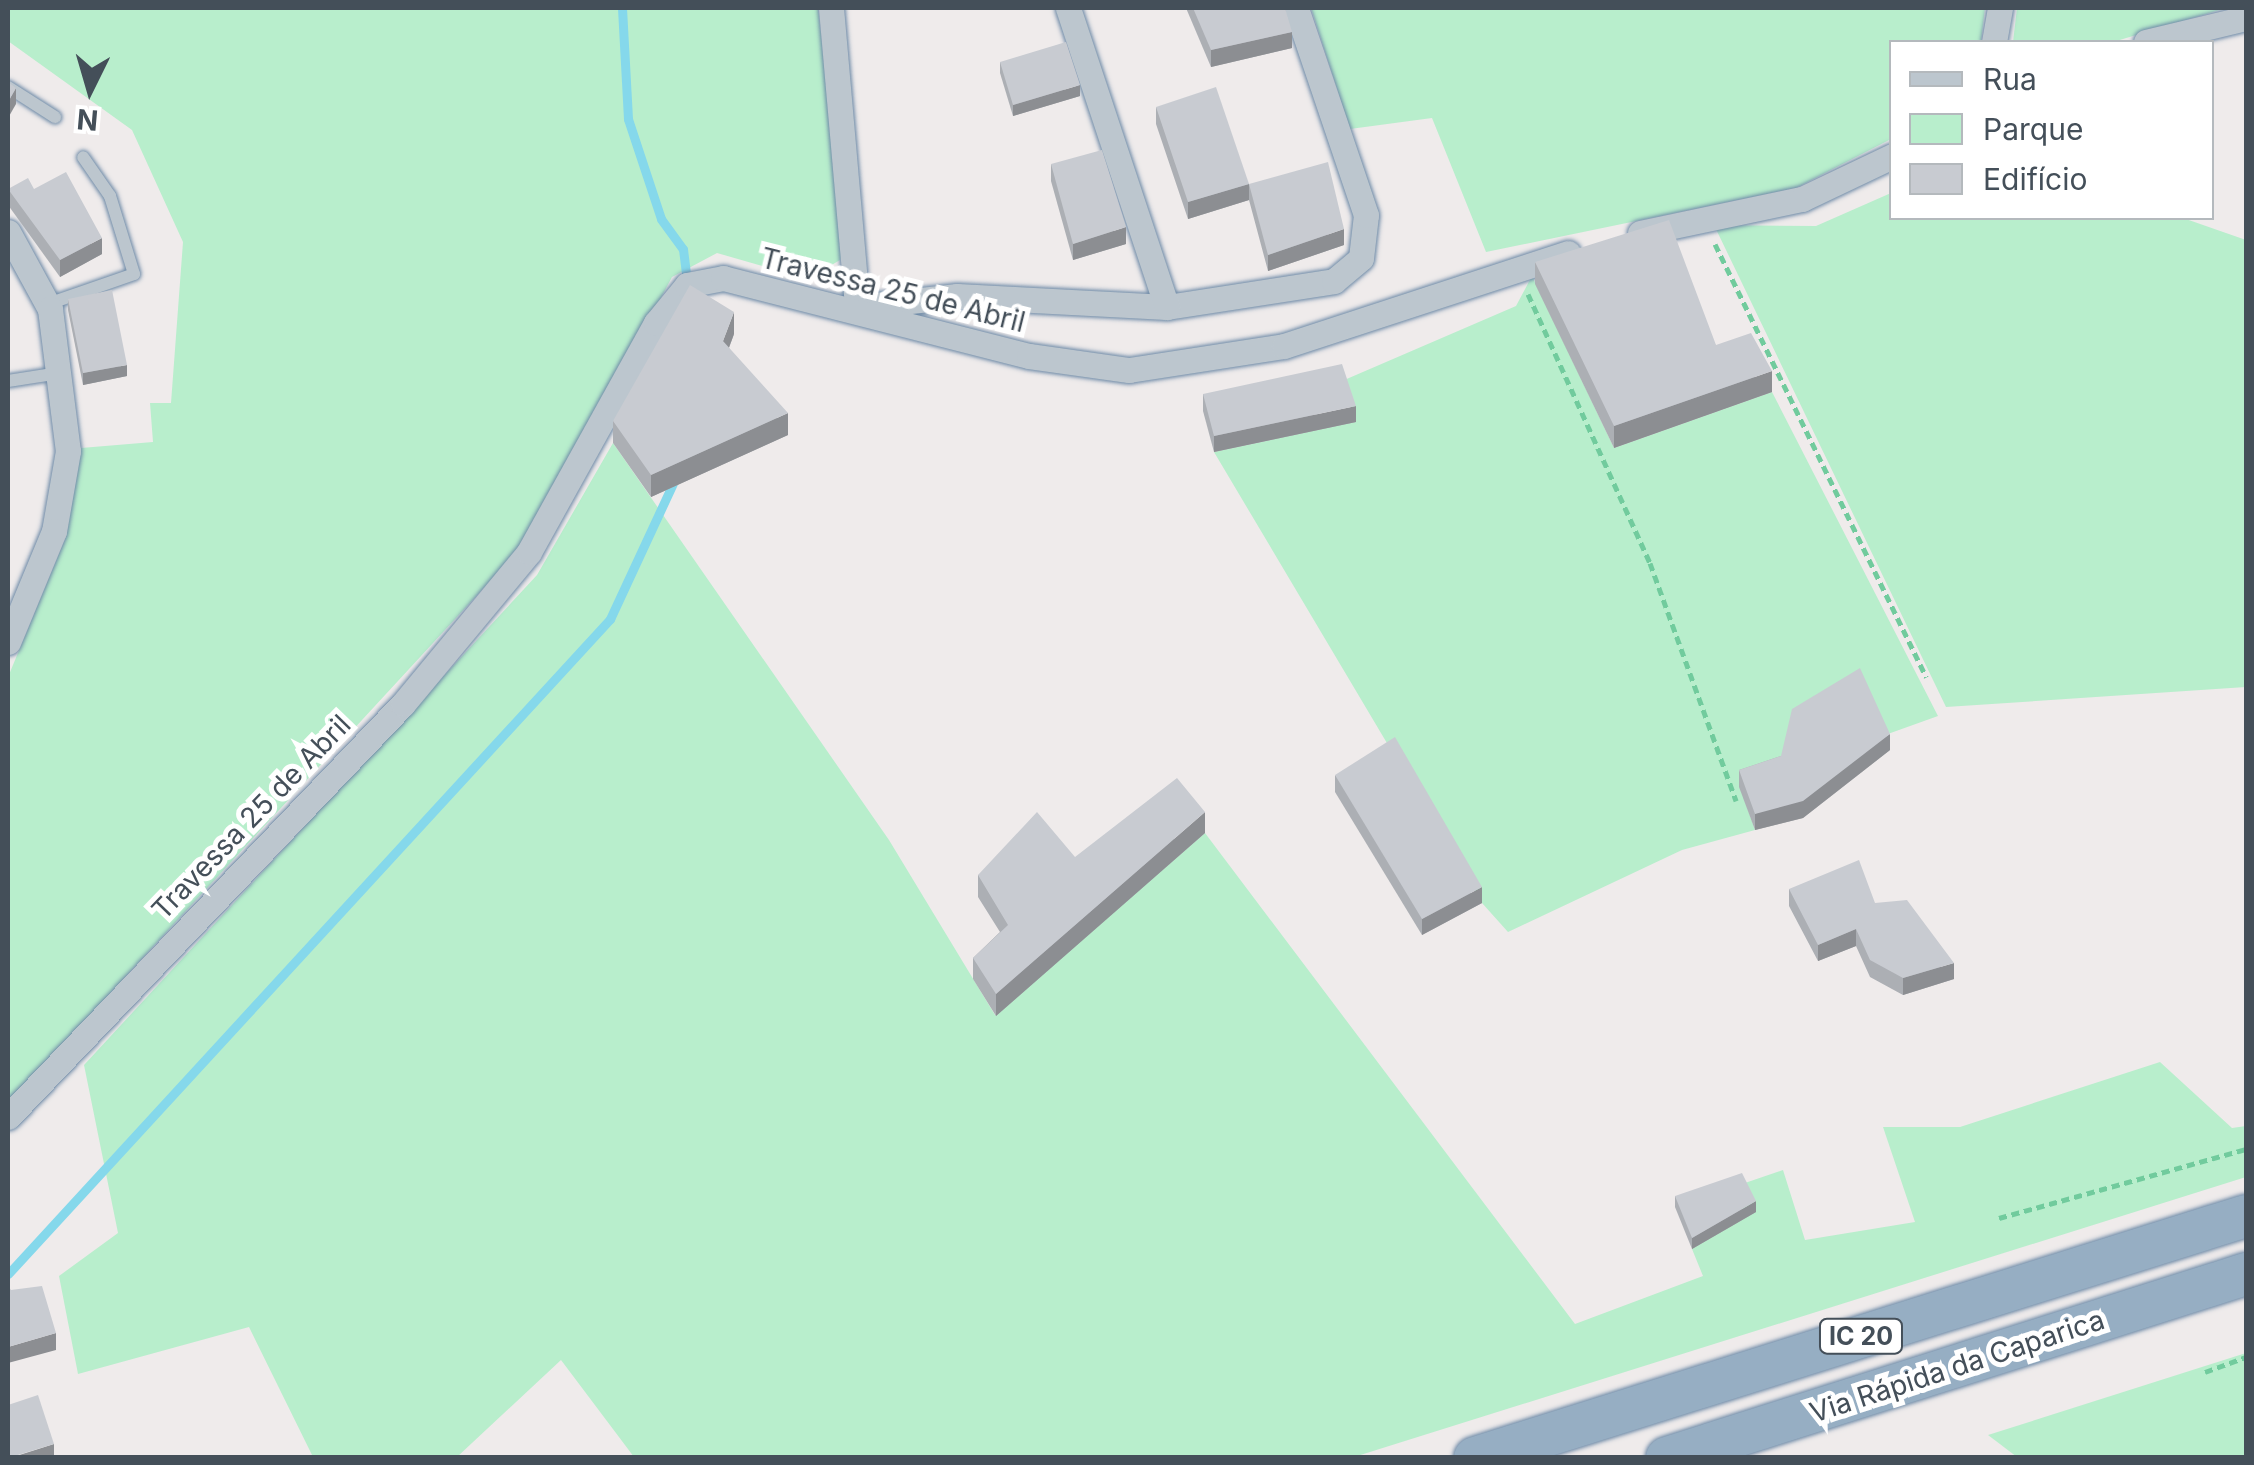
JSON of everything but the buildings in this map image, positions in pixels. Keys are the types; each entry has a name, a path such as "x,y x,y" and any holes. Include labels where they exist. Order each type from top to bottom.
{"highway":[{"name":"Via Rápida da Caparica","path":"1475,1458 2246,1216"},
{"name":"Via Rápida da Caparica","path":"1668,1458 2246,1274"}],"street":[{"path":"831,8 857,307 956,296 1167,308 1334,281 1356,267 1367,227 1296,8"},
{"path":"1068,8 1167,308"},
{"path":"1994,40 2000,8"},
{"path":"2154,40 2246,18"},
{"name":"Travessa 25 de Abril","path":"8,1117 403,704 529,552 656,323 687,285 723,278 857,307 1029,356 1129,370 1284,346 1610,241 1802,199 1889,157"},
{"path":"8,232 48,304 63,372 63,488 8,642"}],"lane":[{"path":"8,87 55,118"},
{"path":"48,304 134,274 110,196 83,156"},
{"path":"8,381 63,372"}],"path":[{"path":"1702,218 1926,677"},
{"path":"1514,269 1650,563 1736,801"},
{"path":"1999,1218 2246,1149"},
{"path":"2206,1372 2246,1356"}],"green space":[{"path":"8,8 818,8 845,243 840,260 808,279 717,253 672,277 553,501 504,566 8,1104 8,677 66,537 81,448 153,442 150,403 171,403 183,242 132,130 8,41"},
{"path":"1311,8 1985,8 1981,40 1889,40 1889,140 1796,188 1486,252 1432,118 1350,129"},
{"path":"2017,8 2226,8 2120,40 2013,40"},
{"path":"1889,194 1889,220 2189,220 2246,240 2246,687 1946,707 1714,225 1816,226"},
{"path":"1532,276 1614,448 1772,392 1938,716 1740,787 1755,830 1682,850 1508,932 1482,903 1214,452 1355,422 1342,381 1516,306"},
{"path":"613,443 889,840 995,1015 1205,833 1575,1324 1703,1276 1692,1249 1742,1184 1783,1170 1805,1240 1915,1222 1883,1127 1960,1127 2160,1062 2232,1128 2246,1126 2246,1177 1354,1457 634,1457 561,1360 457,1457 313,1457 249,1327 78,1374 59,1276 118,1233 84,1065 537,575"},
{"path":"2246,1353 2246,1457 2017,1457 1988,1435"}],"waterway":[{"path":"622,8 628,119 661,219 683,249 687,282"},
{"path":"8,1274 610,619 674,481"}]}
